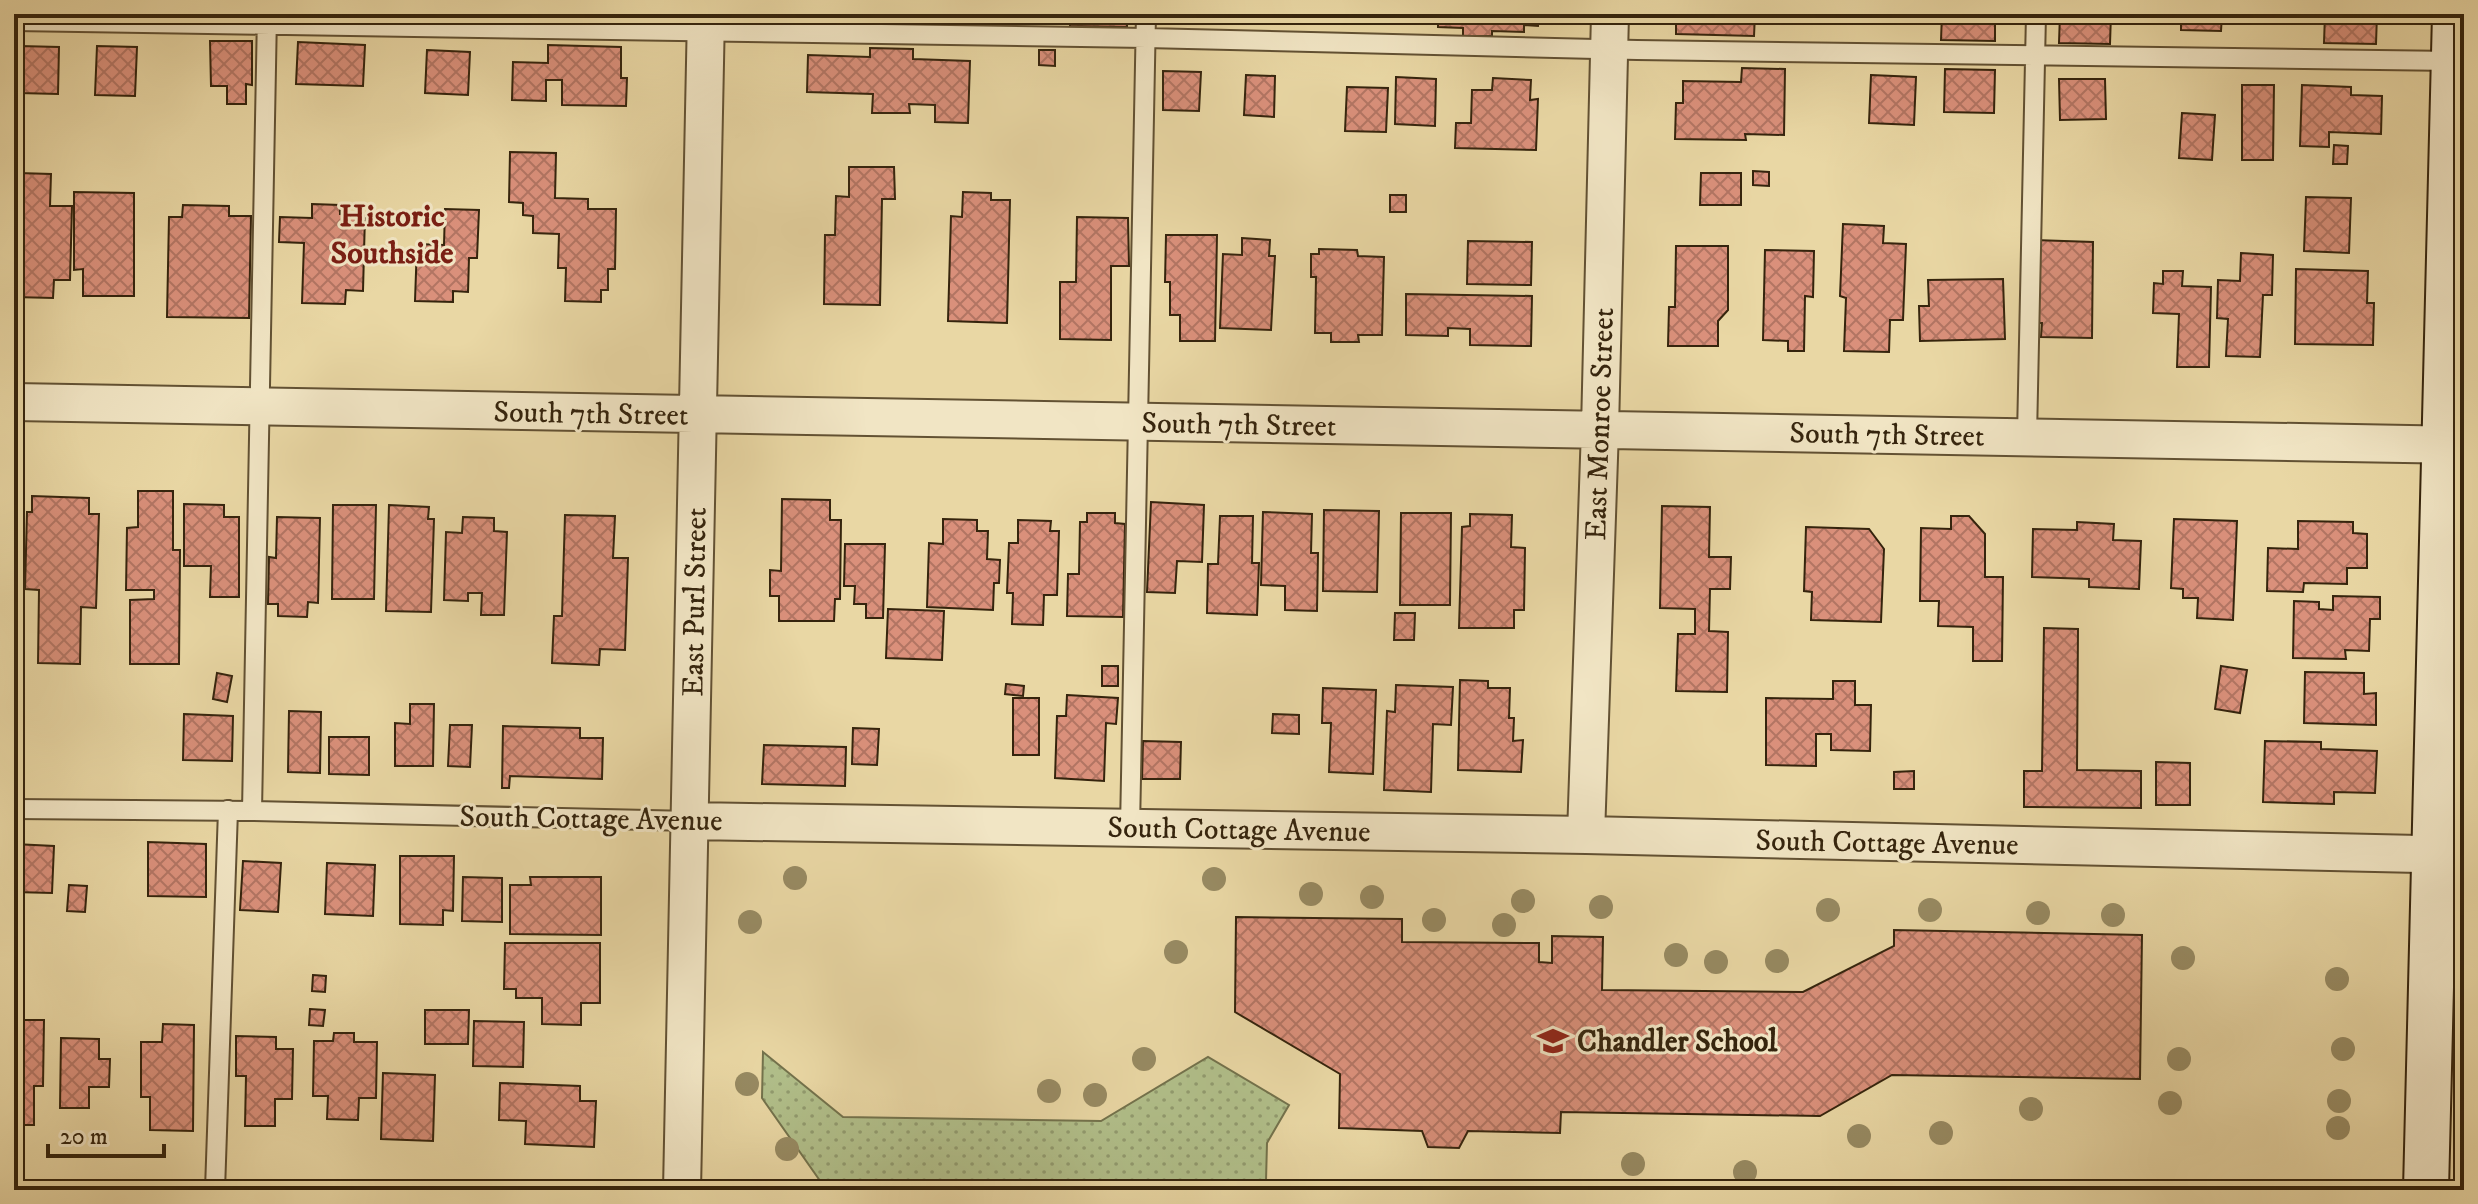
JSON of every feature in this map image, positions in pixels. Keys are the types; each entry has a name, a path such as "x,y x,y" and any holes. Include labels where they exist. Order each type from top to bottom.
{"main road":[{"path":"2426,1190 2449,855 2459,62 2455,14"}],"street":[{"name":"East Monroe Street","path":"1586,835 1610,14"},
{"name":"East Purl Street","path":"682,1190 706,22"},
{"name":"South 7th Street","path":"14,402 2454,445"},
{"name":"South Cottage Avenue","path":"691,821 1586,835 2449,855"}],"lane":[{"path":"1130,828 1146,14"},
{"path":"2027,436 2036,14"},
{"path":"252,811 267,20"},
{"path":"14,21 706,22 1609,50 2459,62"},
{"name":"South Cottage Avenue","path":"14,809 228,810 691,821"},
{"path":"215,1190 228,810"}],"green space":[{"path":"763,1052 843,1117 1101,1121 1208,1057 1289,1105 1267,1143 1266,1181 1258,1190 823,1185 762,1098"}],"building":[{"path":"768,14 836,14 835,21 768,19"},
{"path":"1070,14 1127,14 1127,27 1070,26"},
{"path":"1402,14 1432,14 1432,20 1402,19"},
{"path":"1438,14 1539,14 1538,26 1524,25 1524,32 1492,31 1492,36 1463,36 1463,28 1438,27"},
{"path":"1676,14 1755,14 1754,36 1676,34"},
{"path":"1942,14 1995,14 1995,41 1941,40"},
{"path":"2060,14 2111,14 2110,44 2059,43"},
{"path":"2181,14 2222,14 2221,31 2181,30"},
{"path":"2325,14 2377,14 2376,44 2324,43"},
{"path":"210,41 252,41 252,85 246,84 246,104 227,104 227,86 211,86"},
{"path":"298,42 365,45 363,86 296,84"},
{"path":"548,45 621,47 621,78 627,78 626,106 562,105 562,80 546,80 546,101 512,100 513,62 548,63"},
{"path":"20,46 59,47 58,94 19,93"},
{"path":"97,46 137,47 135,96 95,95"},
{"path":"870,48 913,49 913,59 970,61 968,123 935,122 935,105 909,104 910,113 872,113 873,94 807,92 808,55 870,57"},
{"path":"427,50 470,52 468,95 425,93"},
{"path":"1039,50 1055,50 1055,66 1039,65"},
{"path":"1742,68 1785,69 1784,135 1745,134 1746,140 1675,139 1676,103 1683,103 1683,81 1741,82"},
{"path":"1945,69 1995,70 1994,113 1944,112"},
{"path":"1163,71 1201,72 1199,111 1163,110"},
{"path":"1246,75 1275,76 1274,117 1244,115"},
{"path":"1871,75 1916,77 1914,125 1869,123"},
{"path":"1396,77 1436,79 1435,126 1395,124"},
{"path":"1493,78 1531,80 1530,100 1538,99 1536,150 1455,148 1456,123 1471,123 1472,90 1492,90"},
{"path":"2059,79 2105,79 2106,119 2060,120"},
{"path":"2242,85 2274,85 2273,160 2242,160"},
{"path":"2302,85 2351,87 2351,95 2382,96 2381,134 2329,132 2329,147 2300,146"},
{"path":"1347,87 1388,88 1386,132 1345,131"},
{"path":"2182,113 2215,115 2212,160 2179,158"},
{"path":"2334,145 2348,146 2347,164 2333,164"},
{"path":"510,152 556,153 555,198 588,199 588,209 616,209 615,269 608,269 608,290 601,290 601,302 565,301 566,268 558,268 559,234 533,233 533,216 523,215 523,203 509,202"},
{"path":"849,167 894,167 895,199 882,199 880,305 824,304 825,235 835,235 836,196 849,197"},
{"path":"1753,171 1769,172 1769,186 1753,185"},
{"path":"18,173 51,174 50,206 72,206 70,280 54,280 53,298 14,297"},
{"path":"1701,173 1741,173 1741,205 1700,205"},
{"path":"74,192 134,193 134,296 83,296 83,269 74,270"},
{"path":"963,192 991,193 991,200 1010,200 1007,323 948,321 951,216 962,217"},
{"path":"1390,195 1406,195 1406,212 1390,212"},
{"path":"2306,197 2351,198 2349,253 2304,251"},
{"path":"312,204 340,205 340,214 365,215 363,291 346,290 345,304 302,303 304,243 279,242 280,217 312,218"},
{"path":"183,205 229,206 229,216 251,216 249,318 167,317 169,217 182,217"},
{"path":"445,209 479,210 477,258 469,258 468,292 453,291 453,302 415,301 417,244 444,245"},
{"path":"1077,217 1128,218 1129,266 1111,266 1111,340 1060,339 1060,282 1076,282"},
{"path":"1843,224 1884,226 1883,243 1906,244 1903,320 1890,320 1889,352 1844,351 1846,298 1840,296"},
{"path":"1166,235 1217,235 1215,341 1180,341 1180,315 1170,315 1170,282 1165,282"},
{"path":"1242,238 1270,240 1269,256 1275,256 1271,330 1220,328 1223,254 1242,255"},
{"path":"2034,240 2093,242 2092,338 2041,337 2042,323 2033,323"},
{"path":"1468,241 1532,242 1531,285 1467,284"},
{"path":"1676,246 1728,246 1728,310 1718,321 1718,346 1668,346 1669,307 1675,307"},
{"path":"1319,249 1357,250 1358,256 1384,257 1382,335 1358,335 1359,342 1331,342 1331,333 1315,333 1316,277 1311,277 1311,254 1319,254"},
{"path":"1765,250 1814,251 1813,297 1805,296 1804,351 1788,351 1788,341 1763,340"},
{"path":"2241,253 2273,255 2272,295 2263,295 2260,357 2226,356 2228,319 2217,318 2218,280 2240,281"},
{"path":"2296,269 2368,271 2367,303 2374,303 2373,345 2295,344"},
{"path":"2163,271 2183,271 2182,286 2211,287 2209,367 2177,367 2179,314 2153,313 2154,283 2163,284"},
{"path":"2003,279 2005,339 1920,341 1919,306 1929,306 1928,280"},
{"path":"1406,294 1532,296 1531,346 1470,345 1470,329 1448,328 1448,336 1406,335"},
{"path":"138,491 173,491 173,550 180,550 179,664 130,664 130,600 154,599 154,590 126,590 127,528 138,527"},
{"path":"32,496 89,498 89,514 99,514 96,608 81,607 80,664 38,663 39,590 25,589 27,512 32,512"},
{"path":"782,499 830,500 830,520 841,520 840,599 835,599 834,621 779,621 779,596 770,596 770,570 781,571"},
{"path":"1151,502 1204,505 1202,562 1177,561 1175,593 1147,592"},
{"path":"184,504 224,505 224,517 239,517 239,597 210,597 211,566 184,566"},
{"path":"333,505 376,505 374,599 332,599"},
{"path":"389,505 429,507 428,519 434,519 431,612 386,611"},
{"path":"1662,506 1710,507 1709,557 1731,557 1730,589 1710,589 1709,631 1728,632 1727,692 1676,691 1678,634 1695,634 1695,609 1660,608"},
{"path":"1324,510 1379,511 1377,592 1323,591"},
{"path":"1263,512 1312,514 1311,553 1318,553 1317,611 1285,610 1285,586 1261,585"},
{"path":"1087,513 1115,513 1115,523 1125,524 1123,617 1067,616 1068,574 1079,574 1080,522 1087,522"},
{"path":"1401,513 1451,513 1450,605 1400,605"},
{"path":"1470,514 1512,515 1511,547 1525,548 1524,610 1514,610 1514,628 1459,628 1462,527 1470,526"},
{"path":"565,515 615,516 613,558 628,558 625,650 600,649 599,665 552,663 554,616 562,616"},
{"path":"1220,516 1253,516 1252,563 1259,563 1257,615 1207,613 1208,564 1218,564"},
{"path":"1951,516 1969,516 1985,534 1985,577 2003,577 2002,661 1973,661 1973,627 1938,626 1939,601 1920,601 1921,528 1951,529"},
{"path":"277,517 320,518 318,603 308,602 307,617 278,616 278,604 268,604 269,557 276,558"},
{"path":"463,517 494,518 494,531 507,532 504,615 481,615 482,593 468,593 468,601 444,600 446,532 462,533"},
{"path":"943,519 977,520 977,531 988,531 987,559 1000,560 999,583 994,583 993,610 927,607 929,543 943,544"},
{"path":"2174,519 2237,521 2233,620 2197,618 2198,598 2183,598 2183,589 2171,588"},
{"path":"1018,520 1051,521 1050,531 1059,531 1057,595 1044,595 1043,625 1012,624 1013,593 1007,593 1009,543 1018,543"},
{"path":"2298,521 2353,522 2353,533 2367,534 2367,568 2347,568 2347,584 2304,583 2303,592 2267,591 2268,548 2298,549"},
{"path":"2077,522 2114,524 2113,540 2141,541 2139,589 2089,587 2089,579 2032,577 2033,529 2077,530"},
{"path":"1806,527 1869,529 1884,549 1881,622 1811,620 1812,592 1804,591"},
{"path":"845,544 885,544 883,618 866,618 866,604 854,604 855,586 844,586"},
{"path":"2333,596 2380,597 2380,619 2370,619 2369,651 2345,650 2346,659 2293,658 2294,601 2319,602 2319,609 2333,610"},
{"path":"888,609 944,611 942,660 886,658"},
{"path":"1395,613 1415,613 1414,640 1394,640"},
{"path":"2044,628 2078,629 2077,770 2141,771 2141,808 2024,807 2024,771 2042,771"},
{"path":"1102,666 1118,666 1118,686 1102,686"},
{"path":"2221,666 2247,670 2240,713 2215,709"},
{"path":"2305,672 2364,673 2364,694 2376,693 2376,725 2304,723"},
{"path":"217,673 232,676 227,702 213,699"},
{"path":"1460,680 1488,681 1488,688 1510,688 1509,718 1514,718 1513,741 1523,740 1521,772 1458,770"},
{"path":"1833,681 1855,681 1855,705 1871,705 1870,751 1831,750 1831,734 1816,734 1816,766 1766,765 1766,698 1833,699"},
{"path":"1006,684 1024,686 1023,696 1005,694"},
{"path":"1396,685 1453,687 1451,725 1433,724 1431,792 1384,790 1387,711 1395,712"},
{"path":"1323,688 1376,690 1373,774 1329,772 1331,723 1322,723"},
{"path":"1067,695 1118,698 1116,724 1106,723 1104,781 1055,778 1057,716 1066,716"},
{"path":"1013,698 1039,698 1039,755 1013,755"},
{"path":"410,704 434,704 433,766 395,766 395,723 410,724"},
{"path":"289,711 321,712 320,773 288,772"},
{"path":"184,714 233,716 232,761 183,760"},
{"path":"1273,714 1299,715 1299,734 1272,733"},
{"path":"450,725 472,725 470,767 448,766"},
{"path":"503,726 580,728 580,738 603,738 602,779 510,776 509,788 502,788"},
{"path":"853,728 879,729 877,765 852,764"},
{"path":"329,737 369,737 369,775 329,774"},
{"path":"1143,741 1181,742 1180,779 1142,779"},
{"path":"2265,741 2321,742 2321,749 2377,751 2375,793 2334,792 2334,804 2263,802"},
{"path":"764,745 846,747 845,786 762,784"},
{"path":"2156,762 2190,763 2190,805 2156,805"},
{"path":"1914,771 1914,789 1894,789 1894,772"},
{"path":"148,842 206,844 206,897 148,896"},
{"path":"14,844 54,846 52,893 14,892"},
{"path":"400,856 454,856 453,911 443,910 443,925 400,924"},
{"path":"243,861 281,863 278,912 240,910"},
{"path":"327,863 375,865 373,916 325,914"},
{"path":"463,877 502,878 502,922 462,921"},
{"path":"530,877 601,877 601,935 510,934 510,885 531,885"},
{"path":"69,885 87,886 85,912 67,911"},
{"path":"1236,917 1402,919 1402,942 1539,943 1539,962 1552,963 1552,936 1603,937 1602,990 1803,992 1894,946 1894,930 2142,935 2140,1079 1892,1075 1820,1116 1561,1112 1560,1133 1468,1131 1459,1148 1428,1147 1422,1131 1339,1128 1340,1074 1235,1012"},
{"path":"505,943 600,943 600,1003 581,1003 581,1025 542,1024 542,998 516,998 516,989 504,989"},
{"path":"313,975 326,976 325,992 312,991"},
{"path":"310,1009 325,1010 323,1026 309,1025"},
{"path":"425,1010 469,1010 468,1044 425,1044"},
{"path":"15,1020 44,1020 43,1086 34,1086 34,1125 14,1125"},
{"path":"474,1021 524,1022 523,1067 473,1066"},
{"path":"163,1024 194,1025 193,1131 150,1130 150,1097 141,1097 141,1042 162,1042"},
{"path":"334,1033 354,1033 354,1042 377,1042 376,1098 359,1098 358,1120 327,1119 328,1096 313,1096 314,1041 333,1041"},
{"path":"236,1036 276,1037 276,1049 293,1049 292,1099 275,1099 275,1126 245,1126 246,1076 236,1076"},
{"path":"61,1038 99,1039 99,1059 110,1059 109,1087 89,1087 89,1108 60,1108"},
{"path":"383,1073 435,1075 433,1141 381,1139"},
{"path":"500,1083 580,1086 580,1101 596,1101 594,1147 525,1144 526,1121 499,1120"}],"place":[{"name":"Chandler School","path":"1553,1041"}],"district":[{"name":"Historic Southside","path":"392,234"}]}
